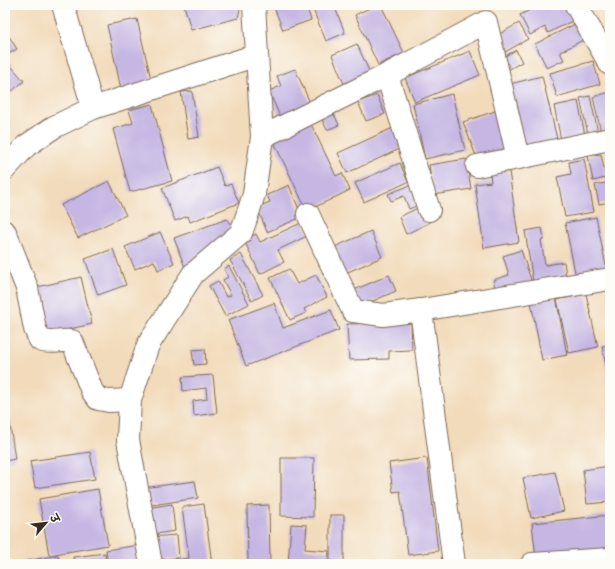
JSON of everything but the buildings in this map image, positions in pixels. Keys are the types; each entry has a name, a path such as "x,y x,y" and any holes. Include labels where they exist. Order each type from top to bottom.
{"street":[{"path":"63,5 93,108"},
{"path":"151,564 128,440 130,400 148,345 193,274 241,233 254,194 262,137 254,5"},
{"path":"576,5 610,64"},
{"path":"262,137 387,75 486,22 518,158"},
{"path":"5,169 26,146 37,138 54,127 93,108 256,55"},
{"path":"387,75 429,210"},
{"path":"477,166 610,139"},
{"path":"308,214 352,311 384,315 610,279"},
{"path":"5,232 27,288 35,329 40,340 48,343 67,340 72,341 92,391 98,399 109,401 130,400"},
{"path":"421,310 454,564"},
{"path":"532,564 610,559"}]}
